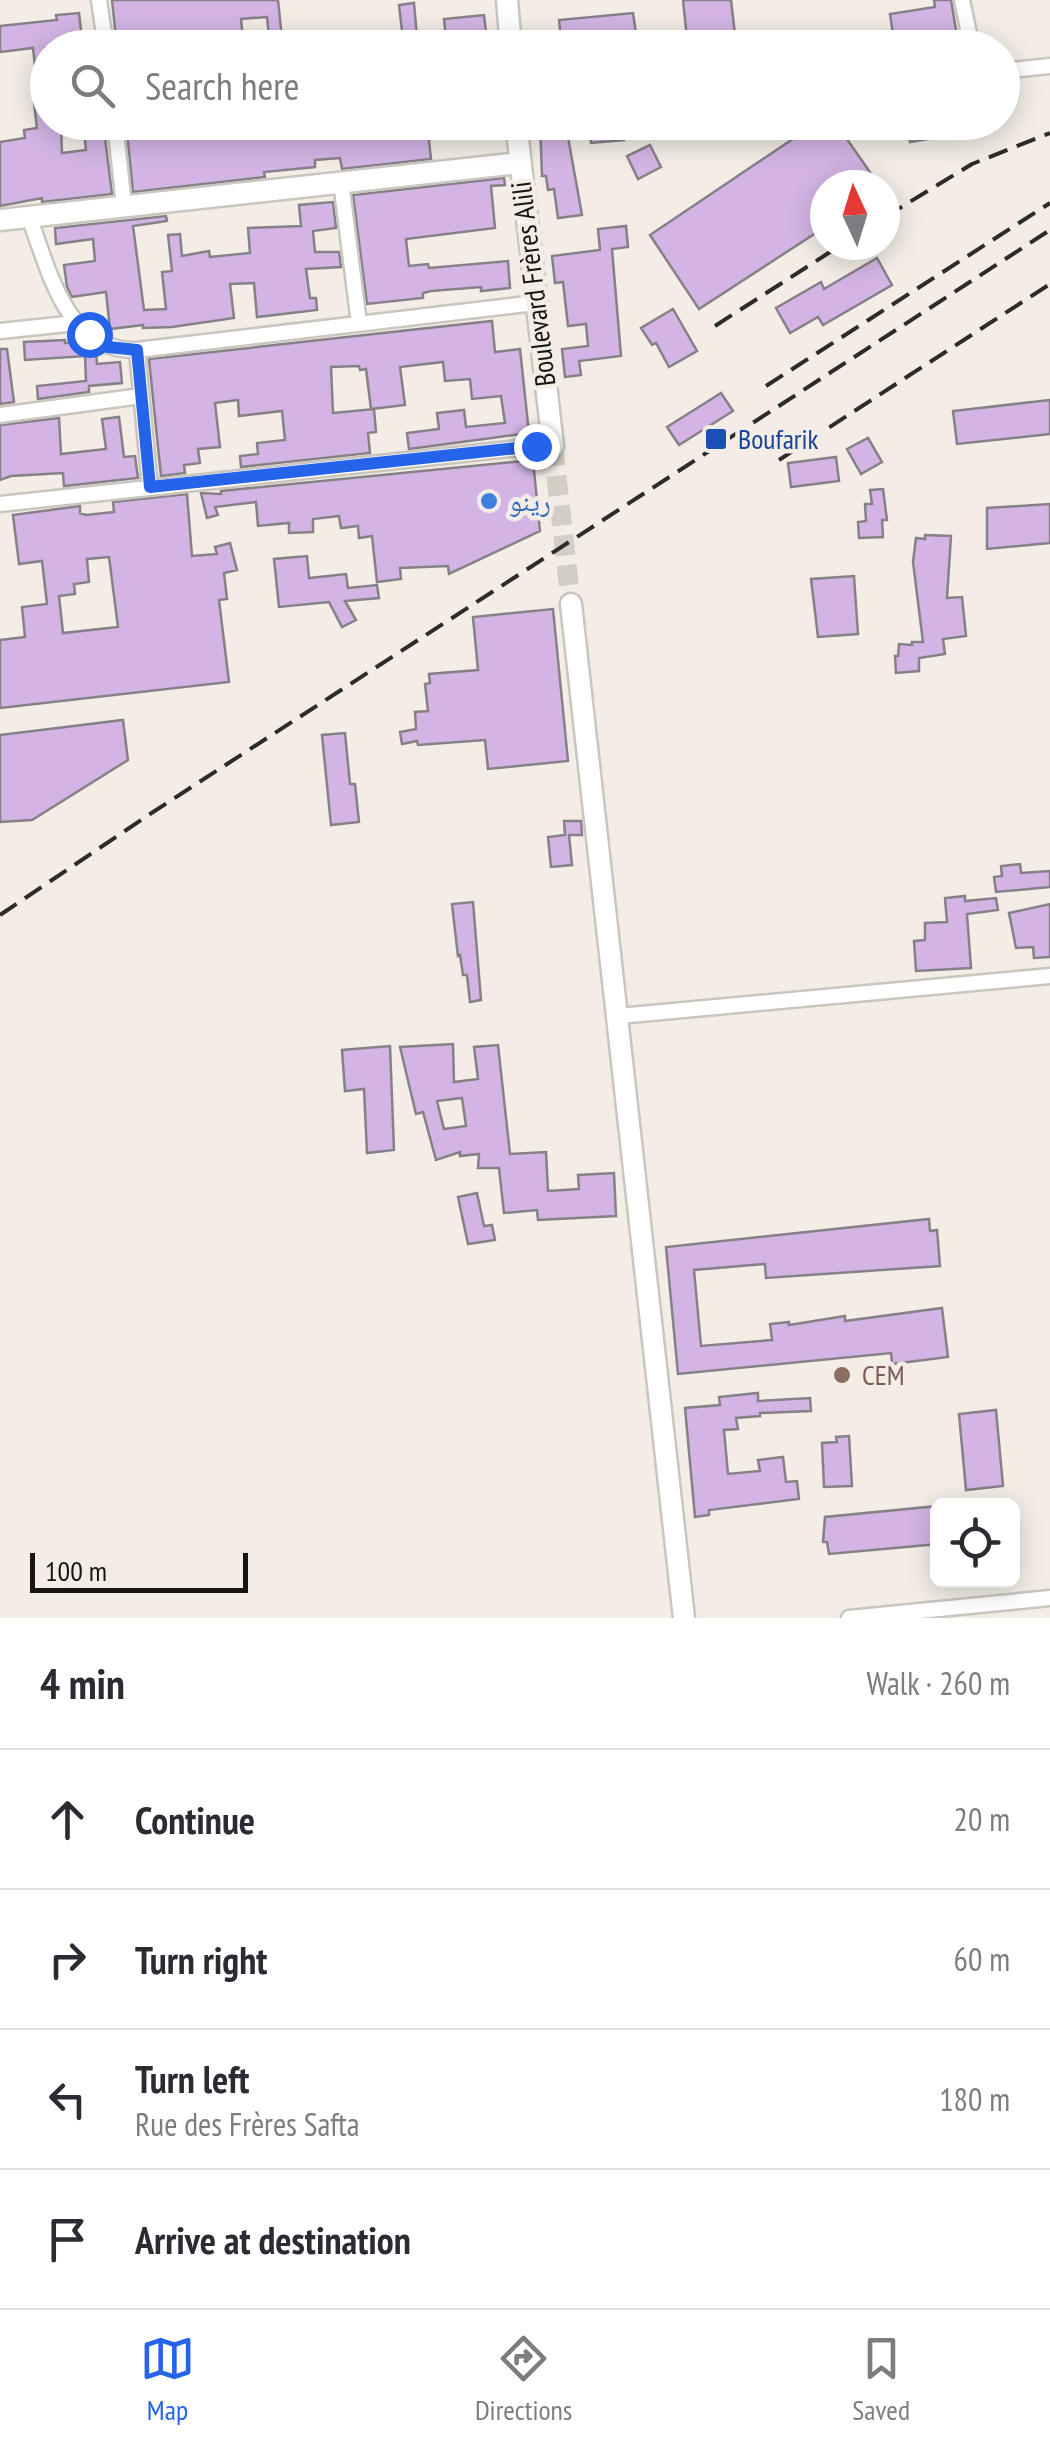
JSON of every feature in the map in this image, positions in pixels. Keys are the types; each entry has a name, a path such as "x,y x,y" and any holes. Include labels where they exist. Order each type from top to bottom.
{"main road":[{"path":"507,0 510,30"},
{"name":"Boulevard Frères Alili","path":"517,140 535,303 544,446"},
{"path":"0,220 519,163"},
{"path":"571,604 684,1618"}],"street":[{"path":"99,0 103,30"},
{"path":"962,0 968,30"},
{"path":"1020,69 1050,66"},
{"path":"117,140 124,206"},
{"path":"341,182 359,323"},
{"path":"29,217 60,302 76,323 108,347 137,350 535,303"},
{"path":"0,331 76,323"},
{"path":"137,350 150,487"},
{"path":"0,415 141,396"},
{"path":"0,504 544,446"},
{"path":"619,1016 1050,976"},
{"path":"849,1618 1050,1598"}],"building":[{"path":"112,0 278,0 281,30 268,30 267,17 241,19 242,30 115,30"},
{"path":"683,0 731,0 734,30 686,30"},
{"path":"934,0 951,0 956,30 892,30 890,14 935,7"},
{"path":"414,3 416,30 402,30 399,5"},
{"path":"79,13 81,30 30,30 30,48 0,52 0,26 57,20 56,15"},
{"path":"633,13 636,30 560,30 559,20"},
{"path":"484,15 486,30 445,30 444,19"},
{"path":"30,129 30,140 62,140 62,153 86,150 85,140 105,140 112,194 42,202 42,198 0,206 0,142 25,138 24,130"},
{"path":"128,140 429,140 431,159 342,169 340,158 315,160 315,167 264,172 265,177 133,192"},
{"path":"541,140 569,140 582,215 558,218 554,189 548,190 546,176 542,176"},
{"path":"791,140 848,140 869,170 810,170 810,237 699,309 650,235"},
{"path":"650,145 661,167 638,179 627,156"},
{"path":"504,178 505,185 491,186 495,228 406,239 409,266 428,264 429,268 508,261 510,288 431,291 423,293 423,298 367,304 353,195"},
{"path":"333,202 336,228 313,231 315,252 339,252 341,267 306,269 310,298 316,298 317,310 257,317 254,283 230,284 234,318 172,327 110,329 106,292 72,297 67,287 64,265 95,261 93,239 56,244 55,228 166,216 167,221 133,226 144,310 166,309 162,272 172,271 168,235 180,234 182,256 209,251 210,257 250,253 248,228 301,226 299,205"},
{"path":"626,226 628,247 612,249 621,356 579,361 581,375 565,377 562,349 588,346 586,324 568,326 563,282 555,283 552,256 600,250 598,229"},
{"path":"874,260 878,260 892,285 823,325 818,317 790,333 776,308 821,282 824,289"},
{"path":"673,309 697,351 669,367 656,343 652,345 641,328"},
{"path":"492,321 495,352 520,349 529,433 409,449 407,433 439,429 437,413 464,410 466,427 505,423 501,396 472,399 470,379 445,381 443,362 400,367 405,405 371,409 366,369 331,367 333,413 374,409 376,432 368,433 370,453 241,467 240,456 258,454 257,443 285,440 282,411 239,416 238,400 215,403 220,447 198,449 200,463 184,465 185,473 161,476 149,359"},
{"path":"24,342 82,342 96,351 97,364 120,362 122,383 89,386 89,392 38,399 37,386 86,381 85,356 25,360"},
{"path":"0,349 7,349 14,402 0,404"},
{"path":"721,393 733,411 679,445 667,427"},
{"path":"1050,400 1050,434 957,444 953,411"},
{"path":"119,417 124,457 135,456 138,478 64,486 63,473 0,480 0,425 59,418 61,454 106,449 102,419"},
{"path":"868,438 882,462 861,474 847,449"},
{"path":"836,457 839,481 791,487 788,463"},
{"path":"533,460 540,531 449,574 448,566 400,568 401,579 377,582 372,536 359,538 358,526 341,528 339,516 313,519 313,532 289,533 289,523 258,526 256,502 215,507 218,515 207,518 201,493 221,494"},
{"path":"883,489 887,520 882,520 883,537 859,538 858,522 866,521 865,504 872,504 870,490"},
{"path":"187,494 192,556 217,554 215,547 230,543 237,570 224,573 227,599 219,600 229,682 0,708 0,640 25,637 22,607 47,604 42,561 19,564 13,515 80,506 80,513 86,515 114,512 113,502","holes":["109,557 118,627 63,633 59,596 75,594 74,584 89,582 87,559"]},
{"path":"1050,504 1050,543 987,549 987,508"},
{"path":"925,535 951,536 947,598 962,597 966,636 943,639 945,654 919,658 919,671 896,673 899,644 923,642 913,562 916,538 925,539"},
{"path":"307,556 309,578 346,574 348,588 377,585 379,598 345,601 356,620 342,627 329,602 279,607 274,559"},
{"path":"854,576 858,634 818,637 811,579"},
{"path":"553,609 568,761 488,769 485,740 402,744 400,732 416,729 415,712 428,711 425,684 430,683 429,674 478,670 473,617"},
{"path":"123,720 128,760 32,820 0,822 0,735"},
{"path":"345,733 359,822 331,825 322,735"},
{"path":"564,821 581,821 582,835 569,835 572,865 551,867 548,837 565,835"},
{"path":"1020,864 1021,873 1050,871 1050,887 996,892 994,877 1002,876 1001,866"},
{"path":"965,896 965,901 996,898 998,910 967,914 971,968 916,971 914,941 925,940 925,923 947,922 945,898"},
{"path":"473,902 481,1000 470,1002 467,975 463,975 458,956 452,904"},
{"path":"1050,904 1050,957 1034,958 1033,947 1016,948 1009,913"},
{"path":"453,1044 454,1082 478,1079 474,1047 498,1045 510,1154 546,1152 548,1191 579,1189 578,1175 614,1173 616,1216 538,1220 537,1210 504,1213 499,1168 478,1168 479,1154 460,1156 460,1152 436,1160 423,1112 416,1114 400,1047","holes":["462,1098 466,1126 444,1129 437,1101"]},
{"path":"390,1046 394,1150 367,1153 364,1089 345,1091 342,1050"},
{"path":"477,1193 484,1226 492,1225 495,1240 468,1244 458,1197"},
{"path":"929,1219 930,1231 937,1230 940,1266 766,1278 765,1264 694,1270 701,1346 772,1340 770,1324 789,1325 845,1316 845,1321 942,1308 948,1357 892,1364 891,1353 678,1374 666,1247"},
{"path":"758,1393 758,1401 810,1398 811,1411 736,1418 738,1429 724,1430 728,1474 760,1471 758,1460 783,1457 786,1482 797,1481 799,1499 709,1510 709,1515 695,1517 685,1408 720,1405 719,1397"},
{"path":"996,1410 1003,1486 966,1490 959,1414"},
{"path":"849,1436 852,1486 824,1487 822,1443"},
{"path":"930,1507 930,1545 829,1554 827,1542 823,1542 825,1517"}],"tunnel":[{"path":"553,446 571,604"}],"railway":[{"path":"900,208 972,164 1050,133"},
{"path":"766,386 1050,203"},
{"path":"0,915 1050,230"},
{"path":"715,326 818,260"},
{"path":"779,460 1050,284"}],"place":[{"name":"Boufarik","path":"716,439"},
{"name":"رينو","path":"489,501"},
{"name":"CEM","path":"842,1375"}],"route":[{"path":"89,334 116,350 137,350 150,487 536,446"}]}
